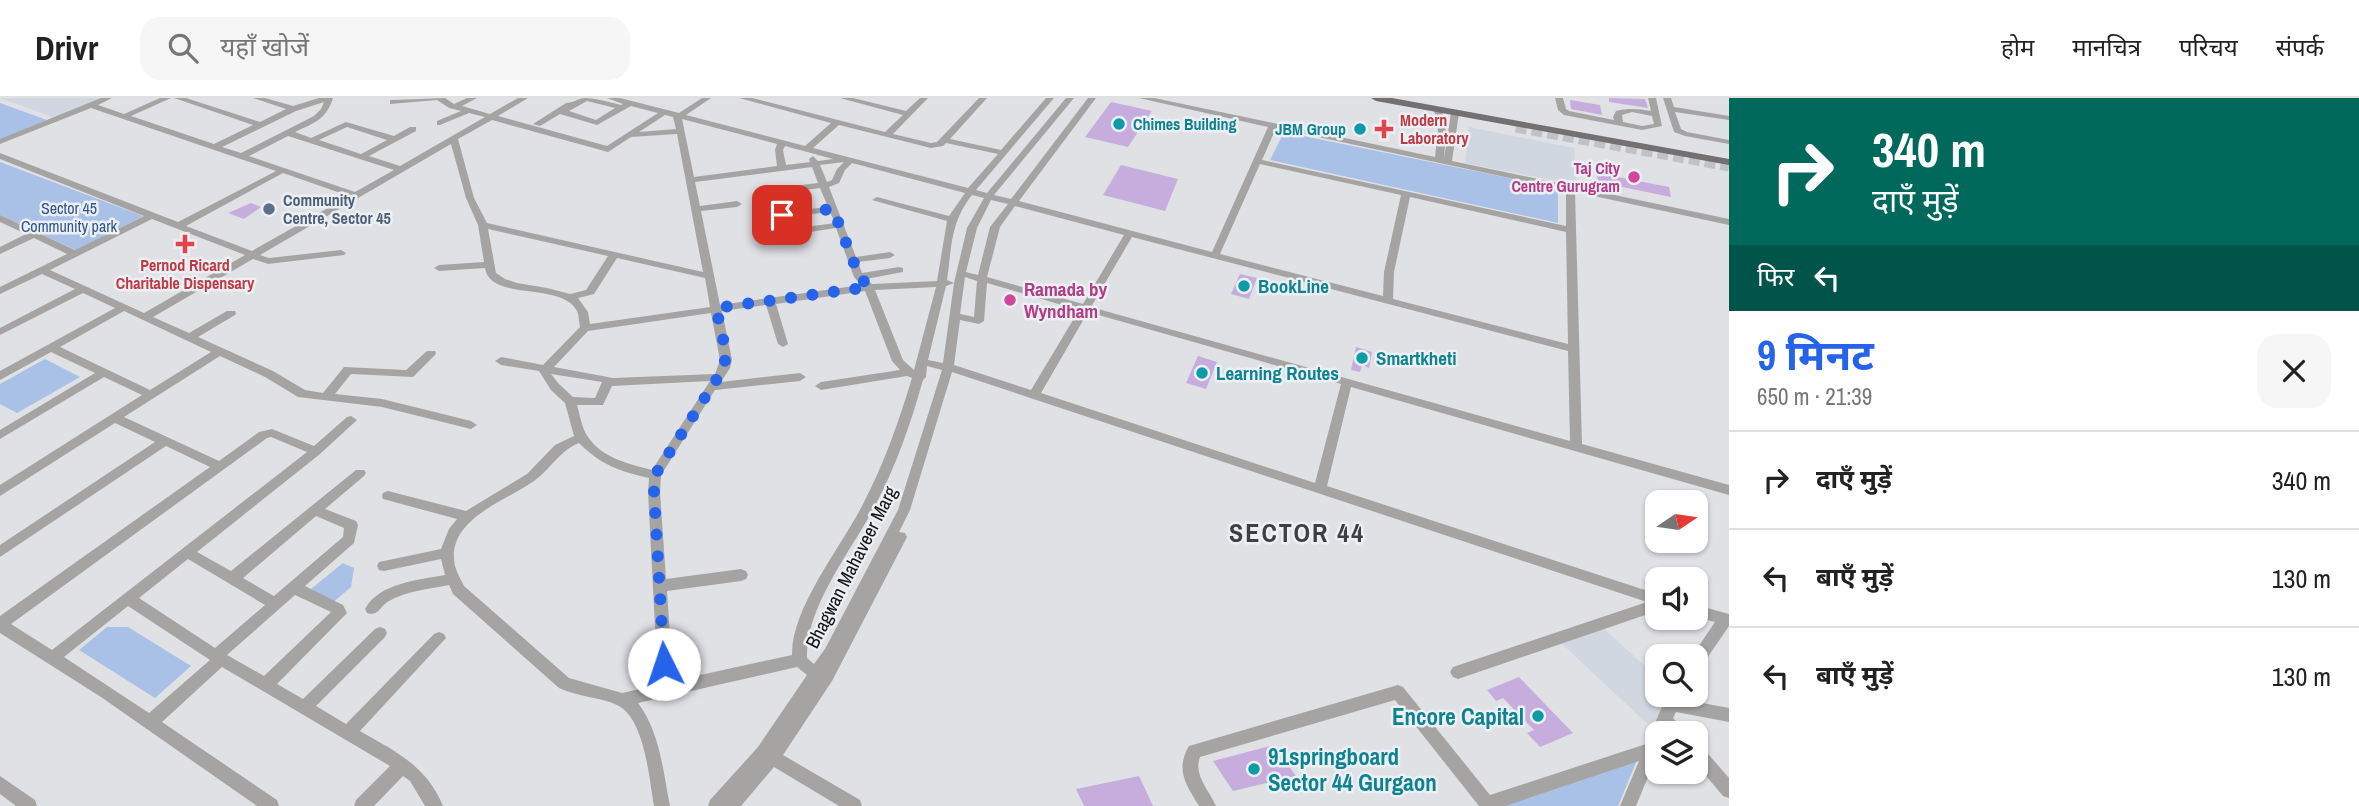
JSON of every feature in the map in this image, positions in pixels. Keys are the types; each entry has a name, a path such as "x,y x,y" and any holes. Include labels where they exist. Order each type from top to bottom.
{"main road":[{"path":"1376,98 1729,162"},
{"path":"1417,98 1729,154"},
{"path":"1458,113 1516,128"}],"street":[{"path":"0,142 108,98"},
{"path":"125,116 167,98"},
{"path":"178,98 261,125"},
{"path":"200,104 214,98"},
{"path":"257,98 293,109"},
{"path":"215,147 293,109 328,98"},
{"path":"242,156 322,114 328,98"},
{"path":"393,102 435,98"},
{"path":"440,98 448,105 608,149 629,135 706,98"},
{"path":"456,106 472,98"},
{"path":"145,317 524,98"},
{"path":"537,124 581,98"},
{"path":"649,98 632,105 597,123 563,112 586,98 632,105 674,114 1574,349"},
{"path":"611,98 632,105"},
{"path":"743,98 931,146 945,140 984,98"},
{"path":"844,98 864,100 908,114"},
{"path":"887,135 924,98"},
{"path":"822,674 806,667 800,660 798,643 803,625 881,484 914,374 923,362 946,260 952,220 971,192 1050,98"},
{"name":"Bhagwan Mahaveer Marg","path":"952,368 963,273 972,228 992,197 1070,98"},
{"name":"Bhagwan Mahaveer Marg","path":"992,197 1076,98"},
{"path":"962,317 979,321 982,278 995,227 1092,98"},
{"path":"1143,98 1729,222"},
{"path":"1559,98 1562,110 1567,113 1653,128 1658,126 1652,98"},
{"path":"1668,98 1675,128 1681,133 1729,142"},
{"path":"91,105 356,195"},
{"path":"604,124 632,105"},
{"path":"1438,109 1443,161"},
{"path":"1670,109 1729,118"},
{"path":"440,123 469,110"},
{"path":"1620,124 1617,117 1624,111 1657,116"},
{"path":"1443,161 1458,113"},
{"path":"666,690 655,475 719,377 726,360 680,131 674,114"},
{"path":"811,150 837,122"},
{"path":"312,140 346,124 394,139"},
{"path":"1215,255 1273,125"},
{"path":"363,156 413,129"},
{"path":"629,135 680,131"},
{"path":"288,133 401,169"},
{"path":"454,139 470,198 483,225 491,274 496,279 571,297 590,292 613,256"},
{"path":"945,140 1003,153"},
{"path":"782,143 779,150 782,168"},
{"path":"811,150 859,276 869,287 902,368 914,374"},
{"path":"0,156 268,261 341,253"},
{"path":"690,180 849,160"},
{"path":"768,192 836,181 849,160"},
{"path":"1257,161 1571,230"},
{"path":"180,225 283,170"},
{"path":"1570,188 1576,446"},
{"path":"1388,300 1389,272 1406,193"},
{"path":"877,201 952,220"},
{"path":"695,209 737,204"},
{"path":"833,209 782,215 779,218 783,229 841,225"},
{"path":"0,291 152,215"},
{"path":"0,218 74,253"},
{"path":"483,225 709,276"},
{"path":"1032,396 1130,233"},
{"path":"0,251 34,234"},
{"path":"852,260 890,255"},
{"path":"946,260 963,273 1729,490"},
{"path":"439,268 489,265"},
{"path":"42,270 269,374 296,391 382,403 471,425"},
{"path":"859,276 899,270"},
{"path":"544,370 585,328 869,287 941,282 963,273"},
{"name":"Bhagwan Mahaveer Marg","path":"730,806 772,757 822,674 904,510 952,368 962,317 963,273"},
{"path":"0,332 83,289"},
{"path":"571,297 584,314 585,328"},
{"path":"770,300 783,344"},
{"path":"0,376 124,307"},
{"path":"189,338 232,313"},
{"path":"52,348 151,396"},
{"path":"0,491 218,352"},
{"path":"326,397 348,370 409,374 431,353"},
{"path":"501,361 607,378 610,383"},
{"path":"923,362 952,368 1645,598"},
{"path":"544,370 555,387 570,401 581,438 604,459 655,475"},
{"path":"0,435 105,372"},
{"path":"821,386 914,374"},
{"path":"610,383 719,377"},
{"path":"710,387 800,377"},
{"path":"1320,489 1347,381"},
{"path":"570,401 599,402 610,383"},
{"path":"115,418 219,466"},
{"path":"52,657 316,451 351,420"},
{"path":"271,806 150,722 0,625 219,466 269,433 316,451"},
{"path":"581,438 565,442 533,475 458,523 447,553 452,579 458,590 564,683 580,692 623,699 800,660"},
{"path":"0,552 165,441"},
{"path":"233,578 360,473"},
{"path":"388,496 466,516"},
{"path":"150,722 274,603 349,539 351,525 316,511"},
{"path":"187,552 274,603"},
{"path":"384,566 447,553"},
{"path":"659,586 741,575"},
{"path":"372,609 375,602 386,595 452,579"},
{"path":"265,685 340,613 338,609 293,587"},
{"path":"127,598 218,657 403,765 416,776 435,806"},
{"path":"1458,671 1645,606"},
{"path":"1708,614 1727,620 1708,646"},
{"path":"304,708 380,634"},
{"path":"348,733 439,638"},
{"name":"Bhagwan Mahaveer Marg","path":"716,806 764,752 822,674"},
{"path":"1208,806 1188,766 1189,758 1195,751 1398,692 1488,805 1645,739"},
{"path":"623,699 636,708 645,725 662,806"},
{"path":"1701,707 1729,715"},
{"path":"772,757 854,806"},
{"path":"362,806 403,765"},
{"path":"1628,806 1645,765"},
{"path":"1708,766 1729,790"},
{"path":"0,784 29,806"}],"shaded area":[{"path":"0,98 104,98 55,118"},
{"path":"1469,127 1574,148 1577,185 1465,163"},
{"path":"1602,627 1645,666 1645,707 1668,707 1660,721 1645,722 1561,643"}],"green space":[{"path":"0,103 47,120 0,141"},
{"path":"1284,132 1558,188 1558,223 1270,160"},
{"name":"Sector 45 Community park","path":"0,162 143,216 76,250 0,215"},
{"path":"45,359 80,377 17,413 0,404 0,384"},
{"path":"343,563 354,568 351,587 330,605 311,589"},
{"path":"107,627 128,627 191,666 155,698 79,650"},
{"path":"1637,760 1618,806 1500,806"}],"building":[{"path":"1609,98 1645,99 1648,108 1609,102"},
{"path":"1570,100 1600,105 1602,115 1571,109"},
{"name":"Chimes Building","path":"1111,102 1152,111 1128,147 1085,137"},
{"path":"1121,165 1178,179 1165,211 1103,195"},
{"path":"1597,173 1669,187 1671,197 1598,182"},
{"path":"251,203 261,207 244,219 228,213"},
{"name":"BookLine","path":"1240,274 1257,278 1249,299 1231,294"},
{"name":"Smartkheti","path":"1356,347 1372,352 1369,368 1362,365 1360,372 1351,370"},
{"name":"Learning Routes","path":"1198,356 1217,362 1206,389 1186,383"},
{"name":"Encore Capital","path":"1519,677 1573,733 1540,747 1527,733 1534,730 1503,698 1496,701 1487,690"},
{"name":"91springboard Sector 44 Gurgaon","path":"1274,745 1296,776 1233,791 1213,761"},
{"path":"1139,776 1153,806 1084,806 1076,789"}],"tunnel":[{"path":"1516,127 1729,166"}],"place":[{"name":"Chimes Building","path":"1119,124"},
{"name":"JBM Group","path":"1360,129"},
{"name":"Modern Laboratory","path":"1384,129"},
{"name":"Taj City Centre Gurugram","path":"1634,177"},
{"name":"Community Centre, Sector 45","path":"269,209"},
{"name":"Pernod Ricard Charitable Dispensary","path":"185,244"},
{"name":"BookLine","path":"1244,286"},
{"name":"Ramada by Wyndham","path":"1010,300"},
{"name":"Smartkheti","path":"1362,358"},
{"name":"Learning Routes","path":"1202,373"},
{"name":"Encore Capital","path":"1538,716"},
{"name":"91springboard Sector 44 Gurgaon","path":"1254,769"}],"district":[{"name":"SECTOR 44","path":"1297,532"}],"route":[{"path":"664,664 655,475 724,368 726,352 716,308 869,287 859,276 833,209 782,215"}]}
